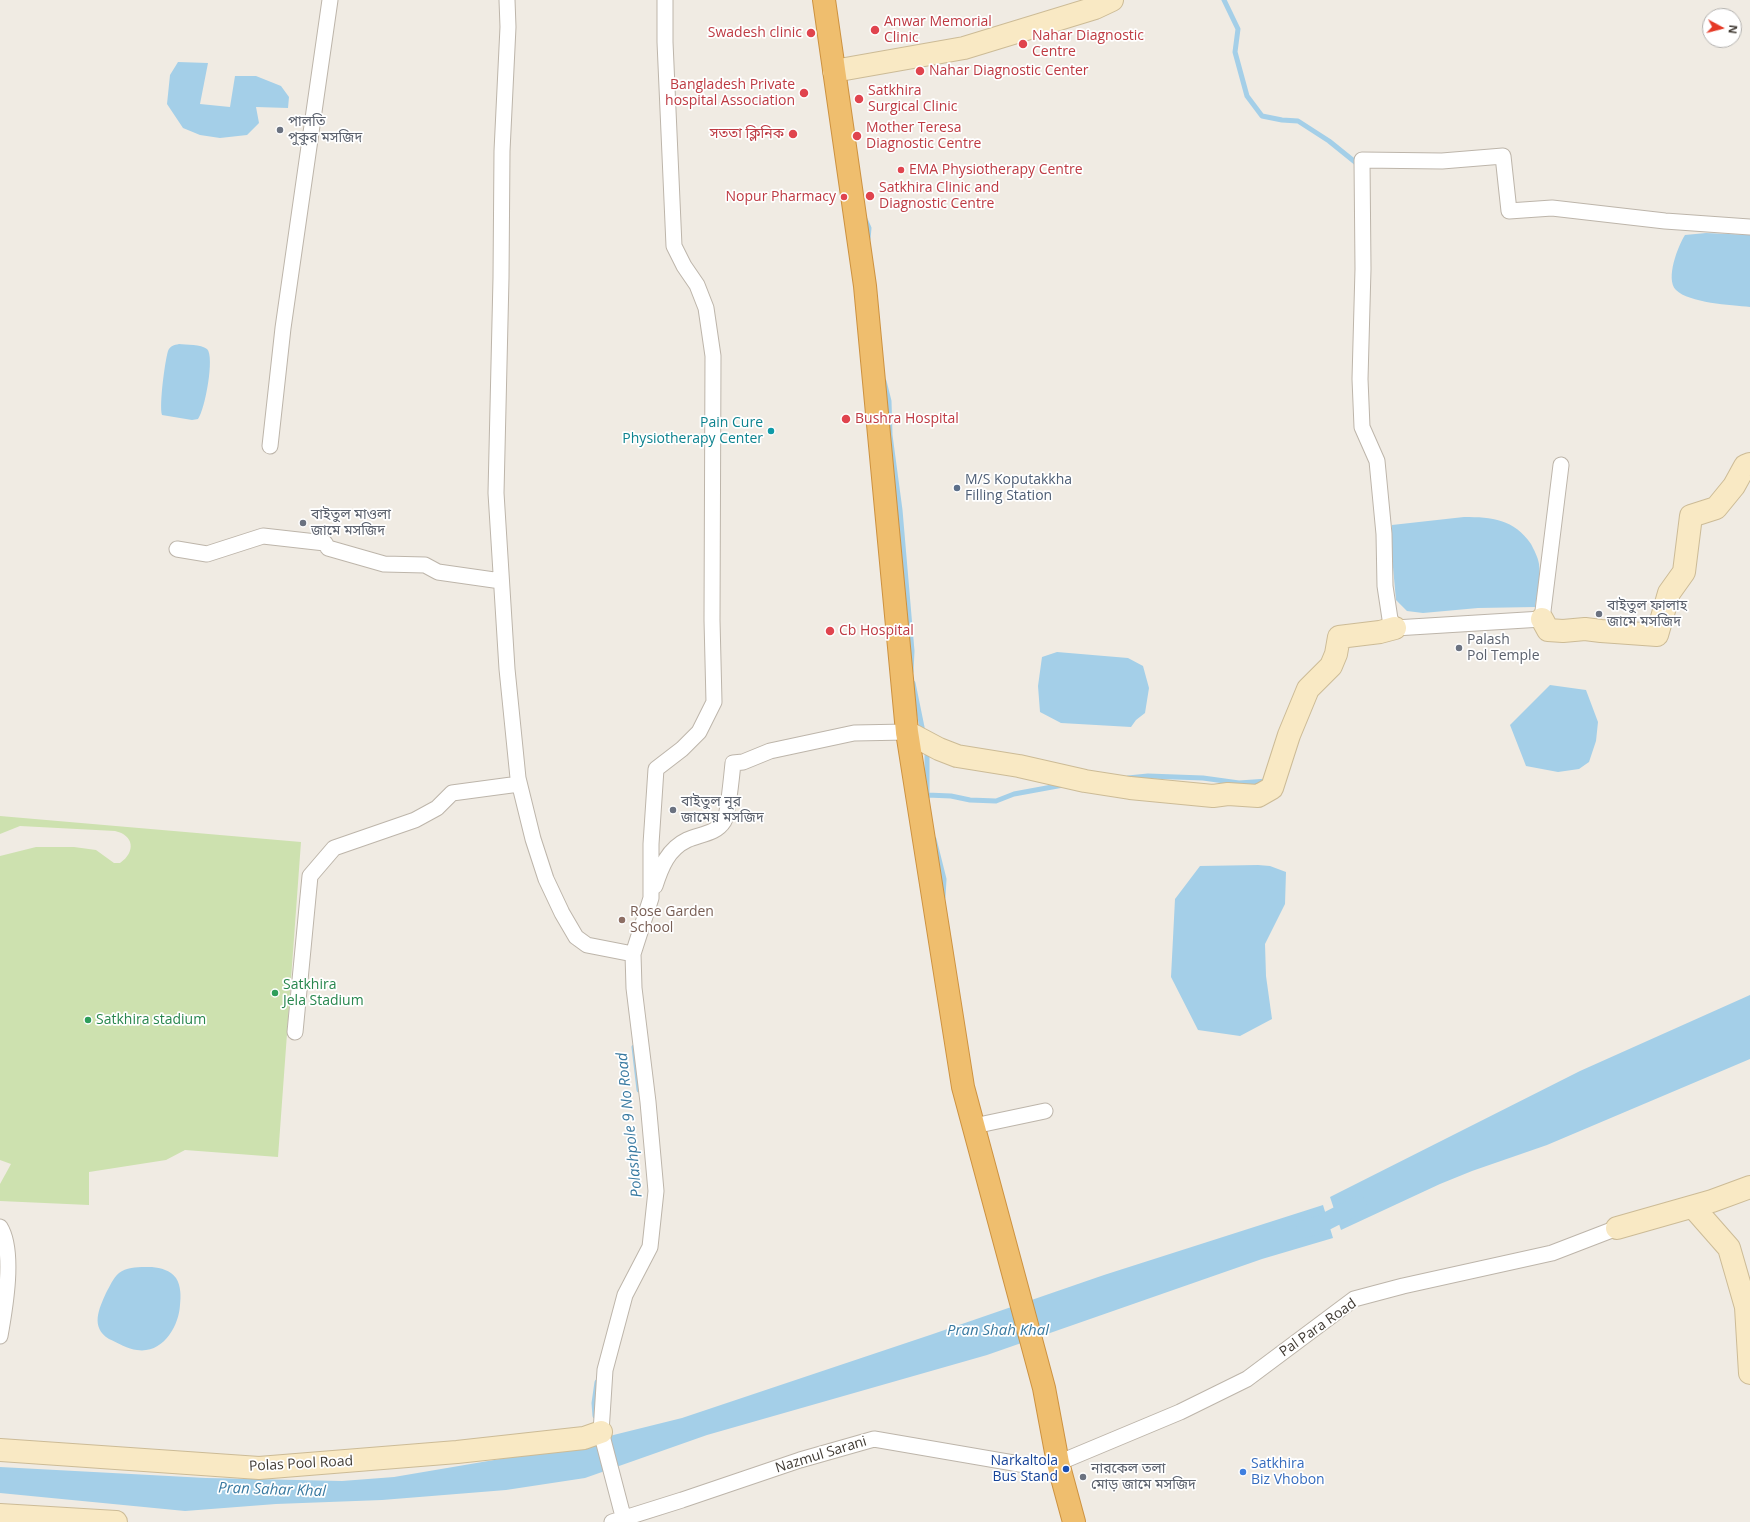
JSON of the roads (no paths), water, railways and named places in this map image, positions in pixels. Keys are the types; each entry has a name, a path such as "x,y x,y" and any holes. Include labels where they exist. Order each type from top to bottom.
{"highway":[{"path":"824,0 865,286 907,732 963,1087 1044,1388 1059,1467 1074,1522"}],"street":[{"path":"270,446 284,320 330,0"},
{"path":"507,0 508,26 502,151 501,278 496,493 511,720 519,784 533,839 546,879 562,913 576,936 587,945 633,954"},
{"path":"651,898 651,844 656,769 682,749 699,732 714,702 712,620 712,356 706,308 697,284 684,266 674,246 665,42 665,0"},
{"path":"834,71 964,48 1094,8 1112,0"},
{"path":"1395,628 1390,619 1385,586 1384,534 1377,461 1362,427 1360,379 1363,269 1362,160 1442,161 1503,156 1509,211 1552,208 1664,221 1750,227"},
{"path":"1561,465 1542,619 1548,630 1563,631 1585,629 1656,635 1669,593 1684,572 1691,516 1716,508 1734,486 1745,466 1750,464"},
{"path":"177,550 207,554 263,536 325,543 328,548 384,564 425,565 438,572 457,576 501,581"},
{"path":"618,1521 616,1493 601,1432 605,1370 625,1295 650,1247 656,1191 648,1102 634,988 633,954 660,869 670,852 686,840 714,831 725,820 733,763 743,762 770,751 854,733 907,732 938,750 957,756 1019,766 1085,780 1130,788 1213,796 1228,794 1258,796 1272,788 1289,735 1308,689 1331,666 1336,654 1339,637 1380,632 1395,628 1542,619"},
{"path":"295,1032 310,876 334,848 416,820 437,808 452,793 519,784"},
{"path":"974,1126 1045,1111"},
{"path":"1617,1228 1693,1207 1750,1187"},
{"path":"1693,1207 1729,1248 1746,1307 1750,1373"},
{"path":"0,1227 7,1251 7,1298 0,1336"},
{"name":"Pal Para Road","path":"1059,1467 1180,1412 1247,1379 1354,1299 1403,1286 1552,1253 1617,1228"},
{"name":"Polas Pool Road","path":"0,1450 259,1468 457,1452 584,1438 601,1432"},
{"name":"Nazmul Sarani","path":"618,1521 800,1460 874,1439 1059,1467"},
{"path":"0,1515 116,1522"}],"water":[{"path":"178,62 208,63 200,104 230,107 235,76 256,76 281,86 289,97 288,108 256,107 259,123 247,135 220,138 200,135 183,128 167,104 170,75"},
{"path":"1706,233 1750,235 1750,307 1700,301 1682,294 1676,290 1673,285 1672,271 1674,262 1685,235"},
{"path":"179,344 204,347 207,349 209,354 210,372 206,395 201,414 198,419 192,420 162,415 162,393 168,351 172,346"},
{"path":"1464,517 1493,519 1510,524 1517,529 1531,544 1538,559 1540,574 1535,607 1478,608 1423,613 1407,611 1396,600 1391,545 1392,525"},
{"path":"1057,652 1128,658 1143,666 1149,688 1145,713 1136,720 1131,727 1061,723 1040,712 1038,686 1042,657"},
{"path":"1550,685 1586,690 1598,722 1596,741 1589,762 1579,769 1558,772 1526,766 1510,725"},
{"path":"1200,866 1270,866 1286,872 1285,904 1265,944 1266,976 1272,1019 1240,1036 1198,1030 1171,977 1175,899"},
{"path":"1750,995 1750,1059 1547,1145 1472,1171 1440,1184 1341,1230 1330,1197 1580,1071"},
{"name":"Pran Shah Khal","path":"1323,1205 1333,1238 1262,1259 987,1355 707,1435 585,1478 506,1490 382,1500 276,1504 185,1511 0,1493 0,1467 206,1478 342,1481 394,1477 553,1450 682,1418 1104,1275"},
{"path":"152,1267 165,1270 176,1278 180,1291 179,1313 173,1330 162,1343 155,1348 137,1350 109,1339 103,1334 98,1323 99,1311 106,1293 113,1280 119,1273 131,1268"}],"waterway":[{"path":"1224,0 1238,29 1235,52 1247,96 1262,116 1282,120 1298,121 1329,141 1360,166"},
{"path":"865,219 869,228 868,239"},
{"path":"884,381 889,401 890,435 900,510 912,651 911,672"},
{"path":"913,683 923,732"},
{"path":"927,750 927,798"},
{"path":"1128,778 1148,776 1203,778 1239,783 1268,781"},
{"path":"927,795 951,796 970,800 996,801 1014,794 1063,785"},
{"path":"934,839 944,879 943,897"},
{"name":"Polashpole 9 No Road","path":"634,1047 639,1090"},
{"path":"1305,1229 1321,1224 1358,1205"},
{"name":"Polashpole 9 No Road","path":"595,1416 594,1403 597,1382"}],"place":[{"name":"Anwar Memorial Clinic","path":"875,30"},
{"name":"Swadesh clinic","path":"811,33"},
{"name":"Nahar Diagnostic Centre","path":"1023,44"},
{"name":"Nahar Diagnostic Center","path":"920,71"},
{"name":"Bangladesh Private hospital Association","path":"804,93"},
{"name":"Satkhira Surgical Clinic","path":"859,99"},
{"name":"পালতি পুকুর মসজিদ","path":"280,130"},
{"name":"সততা ক্লিনিক","path":"793,134"},
{"name":"Mother Teresa Diagnostic Centre","path":"857,136"},
{"name":"EMA Physiotherapy Centre","path":"901,170"},
{"name":"Satkhira Clinic and Diagnostic Centre","path":"870,196"},
{"name":"Nopur Pharmacy","path":"844,197"},
{"name":"Bushra Hospital","path":"846,419"},
{"name":"Pain Cure Physiotherapy Center","path":"771,431"},
{"name":"M/S Koputakkha Filling Station","path":"957,488"},
{"name":"বাইতুল মাওলা জামে মসজিদ","path":"303,523"},
{"name":"বাইতুল ফালাহ জামে মসজিদ","path":"1599,614"},
{"name":"Cb Hospital","path":"830,631"},
{"name":"Palash Pol Temple","path":"1459,648"},
{"name":"বাইতুল নূর জামেয় মসজিদ","path":"673,810"},
{"name":"Rose Garden School","path":"622,920"},
{"name":"Satkhira Jela Stadium","path":"275,993"},
{"name":"Satkhira stadium","path":"88,1020"},
{"name":"Narkaltola Bus Stand","path":"1066,1469"},
{"name":"Satkhira Biz Vhobon","path":"1243,1472"},
{"name":"নারকেল তলা মোড় জামে মসজিদ","path":"1083,1477"}],"water label":[{"name":"Pran Sahar Khal","path":"272,1490"}]}
